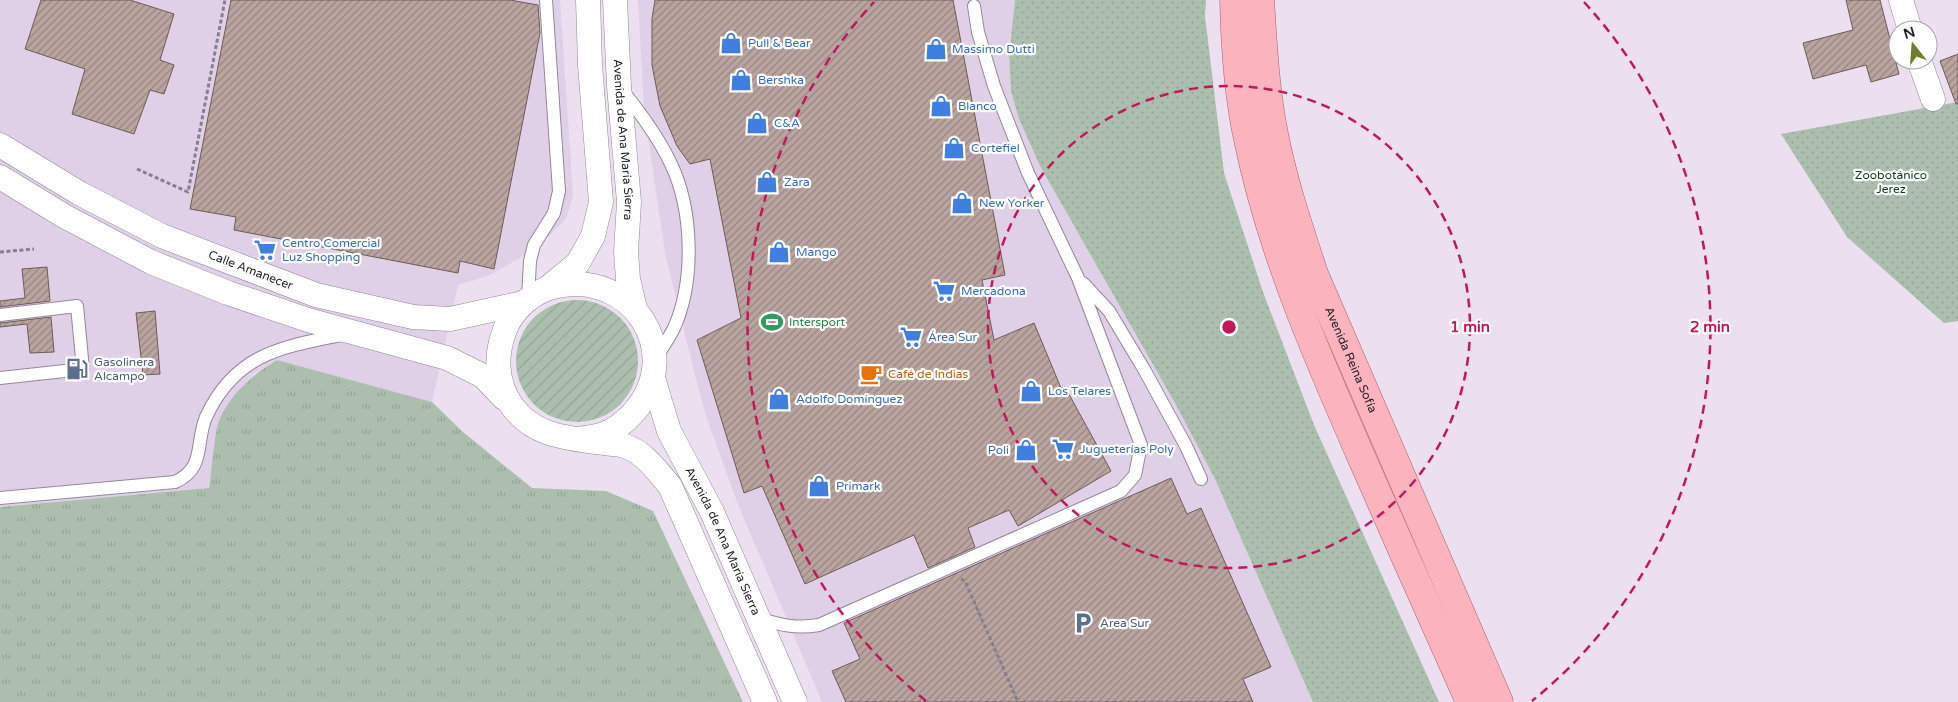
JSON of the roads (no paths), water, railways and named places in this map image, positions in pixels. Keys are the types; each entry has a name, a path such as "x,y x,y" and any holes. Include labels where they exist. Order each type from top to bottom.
{"main road":[{"path":"1234,0 1235,50 1247,138 1266,213 1289,283 1339,407 1470,702"},
{"name":"Avenida Reina Sofía","path":"1260,0 1273,133 1291,202 1314,274 1499,702"}],"street":[{"name":"Avenida de Ana María Sierra","path":"588,0 590,65 601,202 593,236 578,263 549,288 526,301 509,321 500,342 498,364 502,386 512,406 525,420 541,431 559,438 626,446 649,462 670,486 765,702"},
{"name":"Avenida de Ana María Sierra","path":"615,0 619,86 629,202 626,252 628,279 636,309"},
{"path":"1901,0 1907,20"},
{"path":"1923,70 1933,99"},
{"name":"Calle Amanecer","path":"0,145 79,193 162,236 316,295 413,317 450,319 526,301"},
{"path":"0,177 64,216 150,262 246,299 308,320 447,358 483,376 512,406"},
{"name":"Avenida de Ana María Sierra","path":"549,288 572,282 595,285 617,294 636,309 646,324 653,341 654,369 669,431 712,512 795,702"},
{"name":"Avenida de Ana María Sierra","path":"578,440 604,434 626,421 644,402 654,369"}],"lane":[{"path":"526,301 530,261 534,244 554,213 559,191 546,0"},
{"path":"758,618 782,626 800,628 819,625 1121,490 1135,475 1141,445 1078,278 1028,173 981,41 974,6"},
{"path":"619,86 654,133 671,164 686,210 689,248 682,302 674,327 654,369"},
{"path":"1078,278 1109,311 1164,404 1201,479"},
{"path":"0,315 77,306 83,370 0,378"},
{"path":"0,498 175,482 187,476 195,465 206,418 226,384 246,366 269,352 293,344 354,332"}],"place":[{"name":"Pull & Bear","path":"731,43"},
{"name":"Massimo Dutti","path":"936,49"},
{"name":"Bershka","path":"741,80"},
{"name":"Blanco","path":"941,106"},
{"name":"C&A","path":"757,123"},
{"name":"Cortefiel","path":"954,148"},
{"name":"Zara","path":"767,182"},
{"name":"New Yorker","path":"962,203"},
{"name":"Centro Comercial Luz Shopping","path":"265,250"},
{"name":"Mango","path":"779,252"},
{"name":"Mercadona","path":"944,291"},
{"name":"Intersport","path":"772,322"},
{"name":"Área Sur","path":"911,337"},
{"name":"Gasolinera Alcampo","path":"77,369"},
{"name":"Café de Indias","path":"871,374"},
{"name":"Los Telares","path":"1031,391"},
{"name":"Adolfo Domínguez","path":"779,399"},
{"name":"Jugueterías Poly","path":"1063,449"},
{"name":"Poli","path":"1026,450"},
{"name":"Primark","path":"819,486"},
{"name":"Area Sur","path":"1083,623"}],"park label":[{"name":"Zoobotánico Jerez","path":"1891,182"}]}
